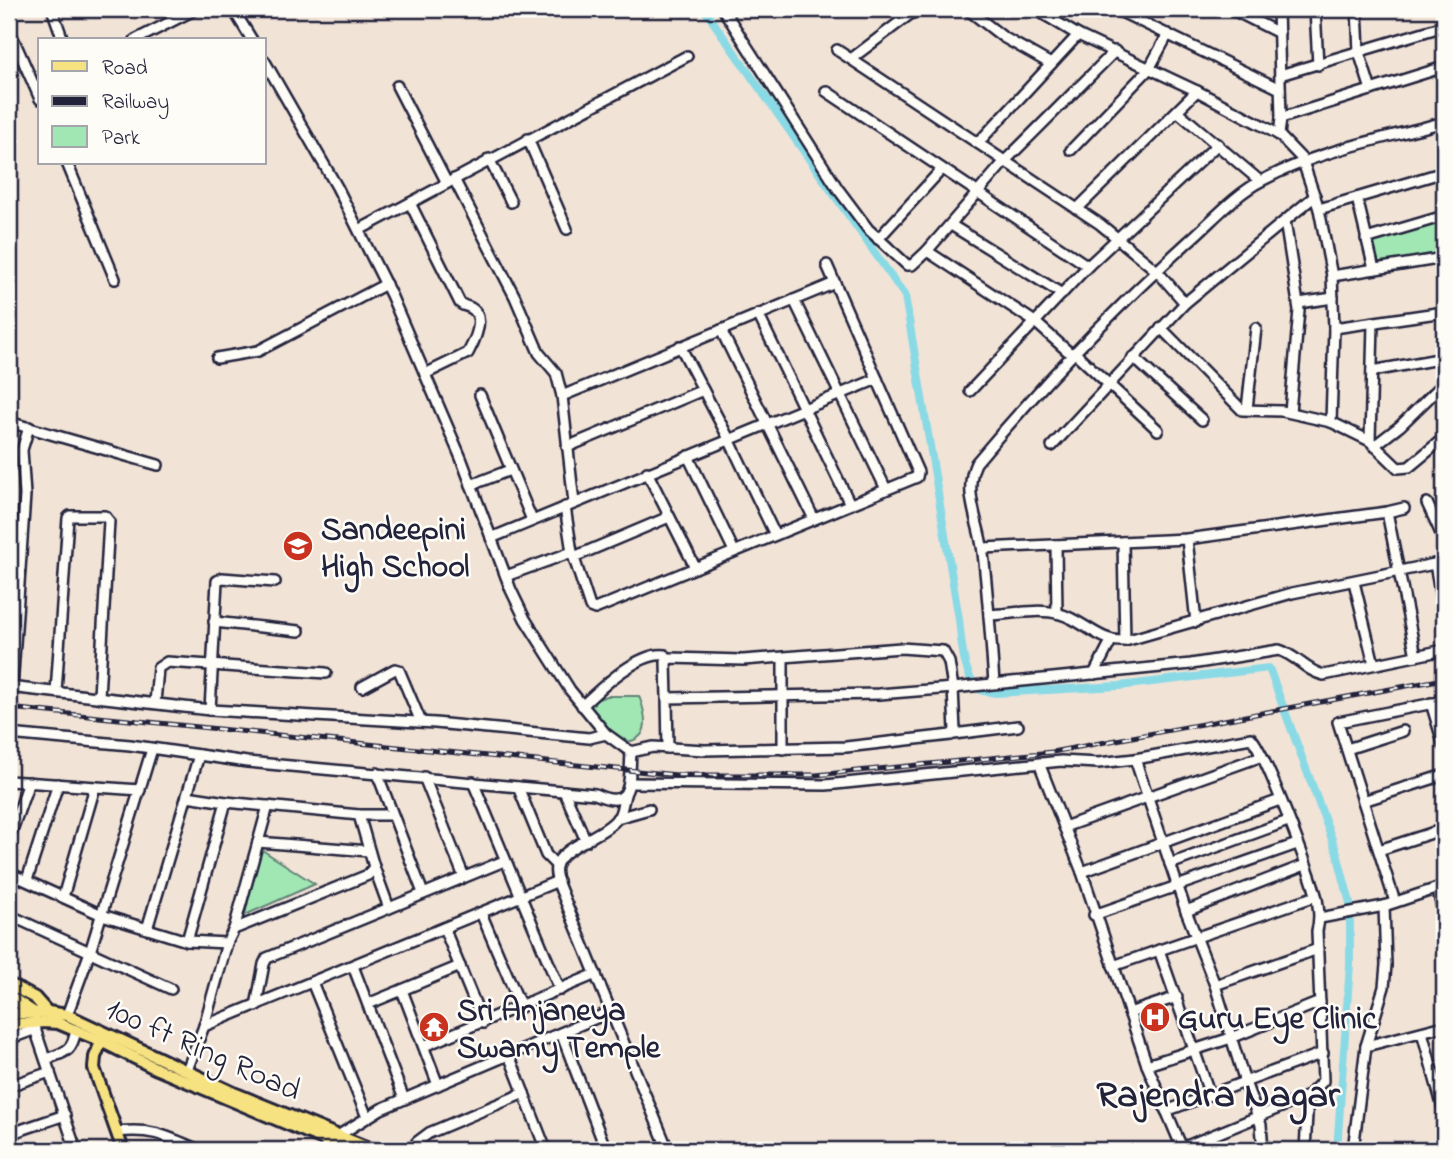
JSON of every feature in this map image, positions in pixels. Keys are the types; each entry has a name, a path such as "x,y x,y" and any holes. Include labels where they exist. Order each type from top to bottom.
{"main road":[{"path":"9,984 35,998 42,1020"},
{"path":"9,996 42,1020"},
{"name":"100 ft Ring Road","path":"9,1014 103,1037 373,1150"},
{"name":"100 ft Ring Road","path":"9,1025 67,1015 157,1069 326,1146 349,1150"},
{"path":"103,1037 95,1057 94,1068 122,1150"},
{"path":"1434,1150 1444,1146"}],"street":[{"path":"52,9 62,38"},
{"path":"139,38 196,9"},
{"path":"233,9 251,38"},
{"path":"723,9 838,189 878,239 907,265 912,265 927,251 1005,161 1115,51"},
{"path":"851,59 903,19 922,9"},
{"path":"967,9 1003,37 1051,64"},
{"path":"1035,9 1079,35 1197,90 1279,135 1303,162 1319,209 1332,276 1334,328 1331,422"},
{"path":"1115,9 1280,89"},
{"path":"1231,9 1279,33"},
{"path":"1278,9 1281,118 1279,135"},
{"path":"1315,9 1318,65"},
{"path":"1357,9 1359,52 1371,90"},
{"path":"1280,75 1444,26"},
{"path":"9,29 38,85"},
{"path":"1071,150 1149,69 1168,34"},
{"path":"978,144 1079,35"},
{"path":"837,50 1077,209 1157,271 1185,303"},
{"path":"359,230 687,56"},
{"path":"266,64 359,230 386,284 471,485 506,576 540,646 582,706 606,734 631,752 653,747 846,747 1018,726"},
{"path":"1281,118 1444,67"},
{"path":"397,86 515,297 539,353 556,373 562,396 567,447 573,554 592,609 917,477 918,472 827,265"},
{"path":"1077,209 1197,90"},
{"path":"826,91 1088,266"},
{"path":"1177,111 1260,181"},
{"path":"994,683 983,548 971,496 973,469 1010,422 1073,353 1157,271 1260,181 1352,145 1443,122 1444,135"},
{"path":"528,139 567,229"},
{"path":"970,391 1116,238 1218,144"},
{"path":"489,159 511,202"},
{"path":"67,164 115,279"},
{"path":"878,239 942,169"},
{"path":"1319,209 1444,172"},
{"path":"1052,446 1185,303 1315,196"},
{"path":"1357,198 1374,269"},
{"path":"410,203 460,303 473,310 478,322 468,353 425,374"},
{"path":"1366,239 1444,216"},
{"path":"1284,220 1298,303 1290,412"},
{"path":"951,225 1062,294"},
{"path":"927,251 1035,322 1108,383 1158,430"},
{"path":"1332,276 1444,258"},
{"path":"562,396 835,283"},
{"path":"217,358 258,351 386,284"},
{"path":"1298,303 1333,298"},
{"path":"794,300 886,489"},
{"path":"1334,328 1444,312"},
{"path":"758,314 850,504"},
{"path":"1372,443 1373,323"},
{"path":"1161,328 1237,406 1290,412 1331,422 1372,443 1398,468 1409,467 1444,438"},
{"path":"1247,409 1256,328"},
{"path":"721,330 814,519"},
{"path":"680,346 775,535"},
{"path":"1133,357 1202,420"},
{"path":"1372,371 1444,358"},
{"path":"491,538 877,379"},
{"path":"1372,443 1400,426 1444,383"},
{"path":"567,447 703,390"},
{"path":"480,395 532,520"},
{"path":"9,422 158,465"},
{"path":"29,428 22,450 25,495 10,687 210,709 421,722 589,738 606,734"},
{"path":"688,456 734,551"},
{"path":"471,485 510,470"},
{"path":"647,472 695,567"},
{"path":"1427,503 1444,540"},
{"path":"983,548 1187,539 1404,508"},
{"path":"1387,512 1416,656"},
{"path":"56,692 68,518 105,516 109,521 99,696"},
{"path":"506,576 573,554 669,517"},
{"path":"1187,539 1196,622"},
{"path":"1123,542 1125,641"},
{"path":"1056,545 1057,613"},
{"path":"989,615 1057,613 1111,641 1125,641 1292,593 1439,563 1444,616"},
{"path":"210,709 217,581 275,582"},
{"path":"1354,582 1374,664"},
{"path":"214,622 299,631"},
{"path":"1094,674 1111,641"},
{"path":"582,706 603,686 633,665 655,654 667,658 743,660 901,648 943,651 949,662 953,688 954,733"},
{"path":"667,698 879,694 1191,664 1279,650 1314,672 1324,675 1444,650"},
{"path":"667,658 668,748"},
{"path":"783,658 783,749"},
{"path":"155,703 158,668 163,664 326,673"},
{"path":"362,687 395,669 399,670 421,722"},
{"path":"1395,902 1338,722 1444,701"},
{"path":"1431,703 1444,746"},
{"path":"1347,748 1403,731"},
{"path":"9,734 595,794 610,800 625,795"},
{"path":"629,783 826,785 1039,763 1062,761 1135,759 1249,738 1254,740 1305,865 1316,896 1320,918 1317,931 1323,1081 1308,1097 1179,1149 1094,915 1082,872 1039,763"},
{"path":"67,1015 102,915 152,749"},
{"path":"617,818 628,790 631,752"},
{"path":"147,929 199,755"},
{"path":"1064,827 1262,756"},
{"path":"1135,759 1186,911 1215,985 1258,1117 1263,1150"},
{"path":"377,773 423,893"},
{"path":"1363,801 1444,775"},
{"path":"424,777 464,877"},
{"path":"9,781 140,790"},
{"path":"9,839 29,782"},
{"path":"473,782 560,990"},
{"path":"27,880 58,784"},
{"path":"62,897 95,787"},
{"path":"518,788 546,855 556,866"},
{"path":"564,791 586,841"},
{"path":"187,796 359,816 391,815"},
{"path":"1082,872 1280,800"},
{"path":"187,941 226,802"},
{"path":"187,1070 204,1026 227,943 234,929 268,806"},
{"path":"649,809 617,818 604,830 565,854 555,870 610,1012 668,1150"},
{"path":"359,816 389,908"},
{"path":"1170,864 1288,821"},
{"path":"1379,850 1444,829"},
{"path":"258,842 369,851"},
{"path":"1094,915 1297,845"},
{"path":"256,1006 264,964 268,958 504,861"},
{"path":"1186,911 1305,865"},
{"path":"234,929 368,875 374,867"},
{"path":"9,873 102,915 187,941 227,943"},
{"path":"204,1026 558,881"},
{"path":"1320,918 1384,906 1441,887 1444,915"},
{"path":"1112,966 1316,896"},
{"path":"1353,1150 1366,1046 1384,987 1384,906"},
{"path":"481,913 521,1007"},
{"path":"9,915 171,989"},
{"path":"444,928 483,1023"},
{"path":"1215,985 1318,949"},
{"path":"1159,950 1210,1095"},
{"path":"353,966 404,1099"},
{"path":"368,1004 460,966"},
{"path":"424,1046 596,974"},
{"path":"312,982 367,1117"},
{"path":"402,990 438,1085"},
{"path":"1129,1013 1177,998"},
{"path":"1147,1065 1231,1038 1320,1002"},
{"path":"326,1146 367,1117 404,1099 610,1012"},
{"path":"9,1039 42,1020 46,1059 76,1150"},
{"path":"1366,1046 1444,1026"},
{"path":"46,1059 72,1047 76,1030"},
{"path":"1422,1031 1444,1112"},
{"path":"561,1033 606,1150"},
{"path":"1166,1111 1323,1053"},
{"path":"509,1055 546,1150"},
{"path":"9,1086 51,1072"},
{"path":"413,1150 417,1142 429,1133 524,1093"},
{"path":"1305,1150 1308,1097"},
{"path":"9,1134 65,1115"},
{"path":"117,1132 140,1130 160,1134 199,1150"}],"green space":[{"path":"1444,220 1444,255 1378,267 1372,240"},
{"path":"607,696 639,696 645,718 640,736 626,742 604,725 587,703"},
{"path":"259,848 315,884 245,915"}],"waterway":[{"path":"704,9 905,296 964,657 969,676 974,683 981,690 995,693 1119,686 1269,668 1337,853 1350,903 1350,964 1337,1150"}],"railway":[{"path":"9,708 677,775 816,775 1052,752 1444,679"}],"place":[{"name":"Sandeepini High School","path":"298,546"},
{"name":"Guru Eye Clinic","path":"1155,1017"},
{"name":"Sri Anjaneya Swamy Temple","path":"434,1027"}],"district":[{"name":"Rajendra Nagar","path":"1218,1093"}]}
